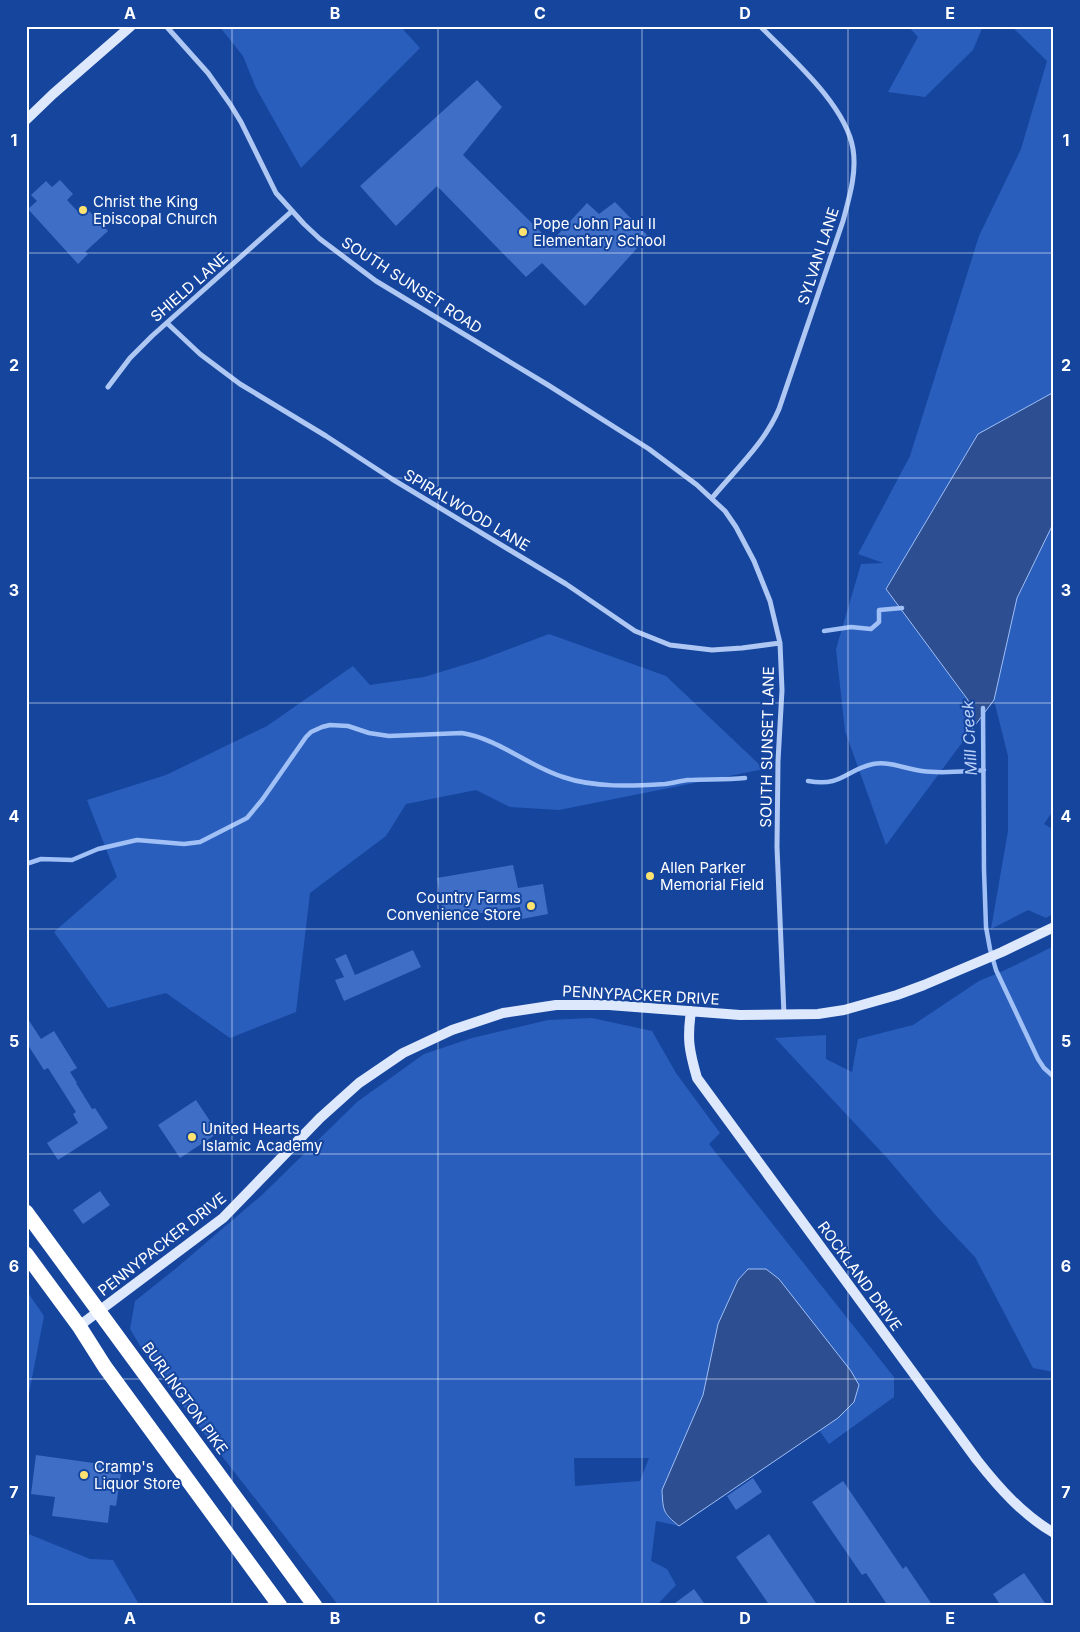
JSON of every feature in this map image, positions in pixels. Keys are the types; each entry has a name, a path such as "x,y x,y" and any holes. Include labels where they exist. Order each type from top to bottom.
{"highway":[{"name":"BURLINGTON PIKE","path":"26,1212 315,1606"},
{"path":"26,1254 79,1326 105,1367 280,1606"}],"street":[{"path":"26,120 130,26"},
{"name":"SOUTH SUNSET ROAD","path":"166,26 208,73 225,96 242,122 276,193 320,239 356,267 417,307 548,385 649,450 682,473 712,498"},
{"name":"SYLVAN LANE","path":"712,498 758,444 777,414 843,221 854,166 851,142 842,118 806,74 760,26"},
{"name":"SHIELD LANE","path":"108,387 130,358 292,211"},
{"name":"SPIRALWOOD LANE","path":"167,323 200,354 240,384 326,436 404,487 566,584 635,631 670,645 712,650 780,644"},
{"name":"SOUTH SUNSET LANE","path":"712,498 725,511 736,527 754,561 770,600 780,644 782,690 777,847 784,1015"},
{"name":"PENNYPACKER DRIVE","path":"79,1326 223,1218 338,1100 381,1068 420,1045 452,1030 512,1011 556,1004 609,1005 740,1015 818,1014 844,1010 897,994 975,964 1054,927"},
{"name":"ROCKLAND DRIVE","path":"691,1011 688,1034 690,1053 697,1078 977,1460 1021,1509 1054,1534"}],"shaded area":[{"path":"219,26 400,26 420,48 301,168 256,88 243,56"},
{"path":"908,26 983,26 973,50 925,97 888,92 918,37"},
{"path":"1011,26 1054,26 1054,392 978,434 886,589 968,700 967,736 886,845 845,731 836,649 861,564 883,563 858,554 910,456 979,236 1021,149 1047,61"},
{"path":"1054,392 1054,522 1017,598 994,700 967,736 968,700 886,589 978,434"},
{"path":"1054,522 1054,809 1044,824 1054,830 1054,913 1046,918 1028,910 991,929 1008,831 1008,756 994,700 1017,598"},
{"path":"549,634 666,676 764,769 559,810 510,807 476,790 406,804 386,836 310,893 296,1012 230,1038 166,993 108,1008 54,932 117,877 87,800 166,775 267,726 353,666 370,685 424,677 480,660"},
{"path":"1054,946 1054,1372 1033,1368 975,1257 938,1218 888,1159 775,1038 826,1035 826,1059 852,1072 858,1039 913,1025 979,981"},
{"path":"592,1018 652,1031 676,1073 720,1133 709,1144 894,1377 894,1397 829,1444 819,1430 838,1418 718,1324 703,1395 662,1490 666,1515 679,1526 656,1521 651,1561 667,1569 676,1585 656,1606 339,1606 154,1369 130,1329 135,1301 263,1194 357,1102 424,1054 472,1038 548,1020","holes":["574,1458 649,1458 640,1481 575,1486"]},
{"path":"748,1269 766,1269 779,1279 851,1371 859,1385 854,1402 838,1418 679,1526 665,1511 662,1490 703,1395 718,1324 738,1280"},
{"path":"26,1290 44,1316 26,1409"},
{"path":"26,1533 90,1559 113,1560 140,1606 26,1606"}],"building":[{"path":"477,80 502,107 463,155 551,242 587,203 599,214 615,202 648,236 585,306 542,263 526,277 437,186 396,226 360,186"},
{"path":"60,180 73,194 67,200 82,216 88,210 108,231 85,252 88,254 78,264 28,209 37,201 31,195 46,181 52,187"},
{"path":"513,865 518,888 543,884 548,914 522,919 520,907 444,919 437,878"},
{"path":"413,950 421,967 344,1001 335,980 344,977 335,959 346,954 355,975"},
{"path":"26,1016 41,1039 54,1031 77,1068 70,1072 76,1083 92,1109 95,1108 108,1128 58,1160 47,1143 78,1123 73,1114 76,1112 48,1068 44,1070 26,1042"},
{"path":"196,1100 218,1133 180,1158 158,1125"},
{"path":"100,1191 110,1205 83,1224 73,1210"},
{"path":"36,1455 122,1467 116,1506 110,1505 108,1523 52,1516 55,1497 31,1494"},
{"path":"753,1478 762,1492 736,1510 727,1496"},
{"path":"843,1481 903,1569 906,1566 933,1606 888,1606 866,1573 862,1575 812,1502"},
{"path":"769,1534 818,1606 770,1606 736,1557"},
{"path":"1024,1573 1047,1606 1001,1606 993,1594"},
{"path":"694,1589 706,1606 671,1606"}],"waterway":[{"path":"824,631 851,627 871,629 879,622 879,610 902,608"},
{"name":"Mill Creek","path":"983,708 984,870 986,927 990,949 996,970 1038,1059 1054,1077"},
{"path":"26,864 41,859 72,860 98,849 137,840 184,844 200,842 247,818 262,800 306,737 311,732 330,725 348,726 369,733 389,736 462,733 476,736 550,772 575,781 601,785 665,784 688,780 745,778"},
{"path":"808,781 829,782 837,780 856,770 879,763 930,772 984,770"}],"place":[{"name":"Christ the King Episcopal Church","path":"83,210"},
{"name":"Pope John Paul II Elementary School","path":"523,232"},
{"name":"Allen Parker Memorial Field","path":"650,876"},
{"name":"Country Farms Convenience Store","path":"531,906"},
{"name":"United Hearts Islamic Academy","path":"192,1137"},
{"name":"Cramp's Liquor Store","path":"84,1475"}]}
